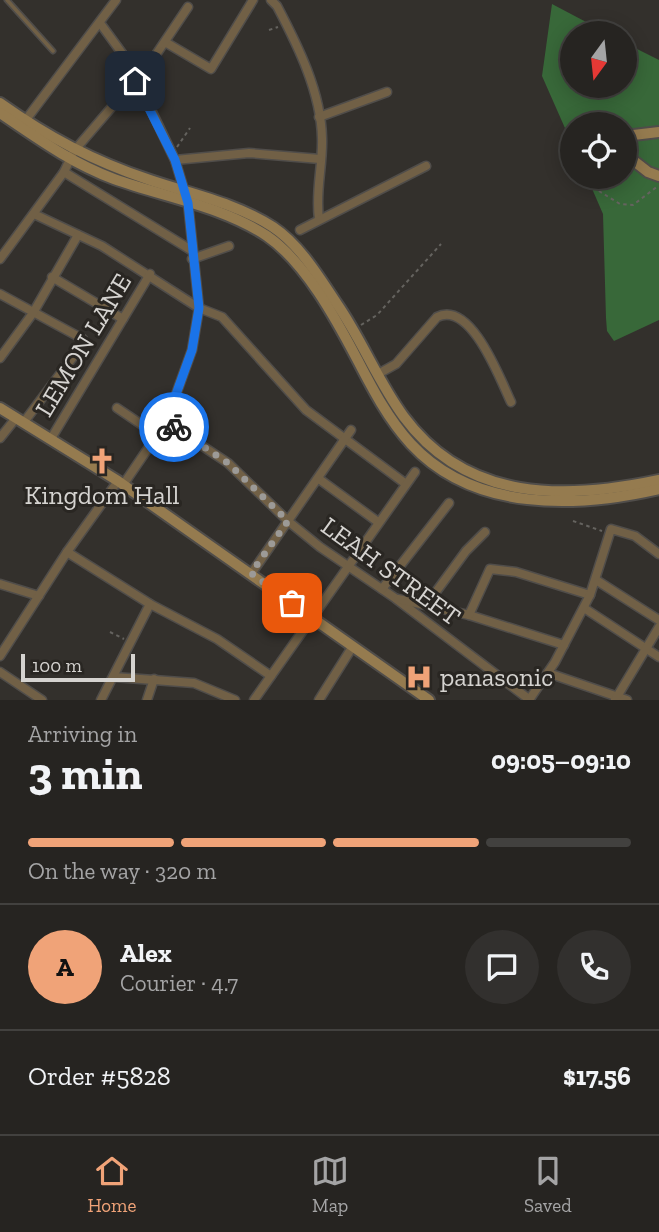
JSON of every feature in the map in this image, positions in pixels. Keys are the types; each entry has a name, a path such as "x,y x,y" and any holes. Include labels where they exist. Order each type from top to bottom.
{"street":[{"path":"25,121 116,0"},
{"path":"165,42 211,69 253,0"},
{"path":"274,3 287,25 308,75 319,117 319,219"},
{"path":"0,259 64,172 72,156 135,81 188,7"},
{"path":"0,656 67,552 166,422 188,363 199,308 188,203 173,157 127,60 100,23"},
{"path":"319,117 387,92"},
{"path":"0,103 72,156 240,210 281,233 306,261 354,329 404,418 439,456 489,482 542,491 612,488 659,480"},
{"path":"2,118 112,178 188,203 269,237 290,257 334,315 390,417 411,444 448,473 477,487 521,499 577,502 659,489"},
{"path":"637,135 659,132"},
{"path":"173,157 249,153 320,159"},
{"path":"637,163 659,176"},
{"path":"300,230 426,166"},
{"path":"64,172 191,250"},
{"path":"34,214 150,274 199,308 222,317 289,393 406,484"},
{"path":"0,358 33,313 78,235"},
{"path":"192,259 229,246"},
{"name":"LEMON LANE","path":"52,437 150,274"},
{"path":"52,277 123,319"},
{"path":"0,294 83,339 82,345 20,420 0,438"},
{"path":"378,374 397,364 442,314 465,321 475,334 511,402"},
{"path":"0,408 52,437 121,483 429,700"},
{"path":"117,408 157,435"},
{"name":"LEAH STREET","path":"166,422 228,463 288,521 529,700"},
{"path":"251,573 347,440 351,430"},
{"path":"258,698 347,566 415,472"},
{"path":"319,479 378,522"},
{"path":"383,589 449,503"},
{"path":"427,604 466,551 485,532"},
{"path":"529,700 548,673 590,595 610,532 635,537 659,554"},
{"path":"67,552 150,604 217,639 271,676"},
{"path":"469,615 490,569 516,572 590,595"},
{"path":"596,580 659,620"},
{"path":"0,584 39,596"},
{"path":"395,598 469,615 564,645"},
{"path":"101,700 150,604"},
{"path":"583,608 659,657"},
{"path":"616,698 659,627"},
{"path":"319,700 352,646"},
{"path":"0,672 42,700"},
{"path":"548,673 627,700"},
{"path":"114,677 194,683 214,688 234,700"},
{"path":"147,700 154,679"}],"lane":[{"path":"7,0 53,51"}],"path":[{"path":"269,30 287,25"},
{"path":"173,157 190,128"},
{"path":"596,189 620,204 633,205 659,186"},
{"path":"354,329 377,315 441,244"},
{"path":"573,521 610,532"},
{"path":"110,632 131,642"}],"green space":[{"path":"552,4 584,21 560,21 560,98 637,98 637,49 659,60 659,320 614,341 607,331 603,214 592,189 637,189 637,112 560,112 560,117 542,76"}],"way so far":[{"path":"174,427 228,463 288,521 251,573 292,603"}],"place":[{"name":"Kingdom Hall","path":"102,461"},
{"name":"panasonic","path":"419,677"}],"route":[{"path":"135,81 175,160 188,203 199,308 192,350 166,422 174,427"}]}
